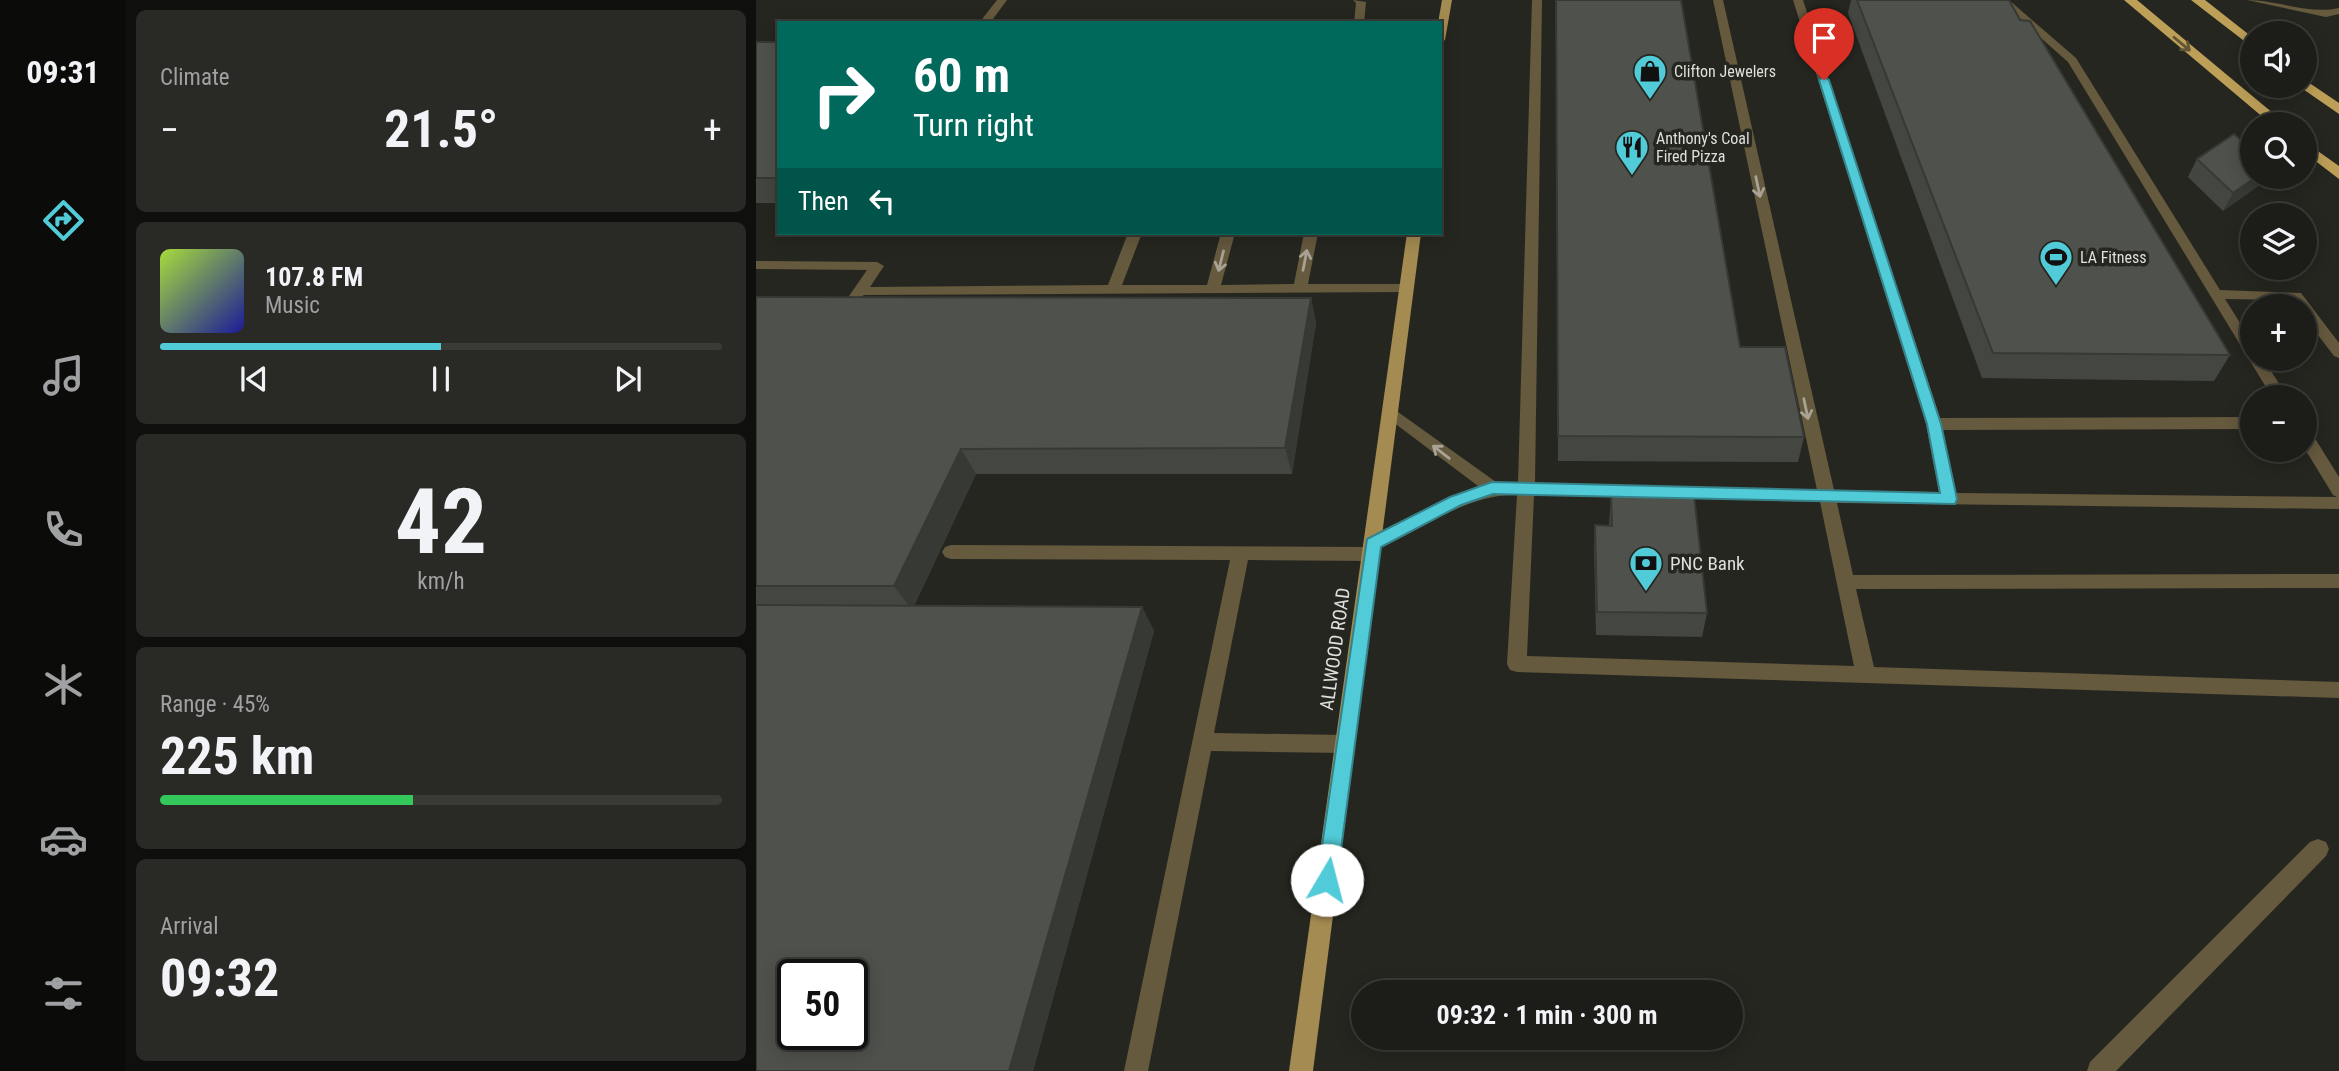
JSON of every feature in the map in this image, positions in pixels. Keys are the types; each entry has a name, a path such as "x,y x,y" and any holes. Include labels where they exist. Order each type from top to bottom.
{"highway":[{"path":"2130,0 2265,112"},
{"path":"2197,0 2240,34"},
{"path":"2317,93 2339,110"},
{"path":"2317,156 2339,174"}],"main road":[{"path":"1442,29 1447,0"},
{"name":"ALLWOOD ROAD","path":"1301,1071 1414,235"}],"lane":[{"path":"986,21 1002,0"},
{"path":"1358,0 1361,2 1359,21"},
{"path":"1537,0 1526,489 1517,664 2339,690"},
{"path":"1718,0 1866,675"},
{"path":"1798,0 1934,424 1949,499"},
{"path":"2003,0 2072,61 2240,335"},
{"path":"2252,0 2326,14 2339,10"},
{"path":"1113,290 1134,235"},
{"path":"1213,289 1227,235"},
{"path":"1300,288 1311,235"},
{"path":"756,265 877,266 853,302 839,302"},
{"path":"860,291 1407,288"},
{"path":"2214,294 2240,295"},
{"path":"2317,324 2339,353"},
{"path":"1391,412 1492,488"},
{"path":"1934,424 2240,423"},
{"path":"2317,455 2339,491"},
{"path":"951,552 1240,554 1372,549 1456,501 1492,488 1825,497 2339,503"},
{"path":"1136,1071 1240,554"},
{"path":"1845,582 2339,581"},
{"path":"1202,742 1345,744"},
{"path":"2099,1071 2318,849"}],"building":[{"path":"1556,0 1681,0 1740,347 1785,347 1804,437 1558,436"},
{"path":"1857,0 2009,0 2020,20 2030,21 2230,355 1993,353"},
{"path":"756,42 777,42 777,178 756,178"},
{"path":"2234,134 2240,139 2240,188 2233,193 2197,159"},
{"path":"756,297 1311,298 1285,448 961,449 894,586 756,586"},
{"name":"PNC Bank","path":"1611,494 1694,495 1707,613 1597,612 1595,525 1612,526"},
{"path":"756,605 1142,607 1009,1071 756,1071"}],"place":[{"name":"Clifton Jewelers","path":"1650,101"},
{"name":"Anthony's Coal Fired Pizza","path":"1632,177"},
{"name":"LA Fitness","path":"2056,287"},
{"name":"PNC Bank","path":"1646,593"}],"route":[{"path":"1327,880 1373,543 1456,501 1492,488 1949,499 1934,424 1824,80"}]}
